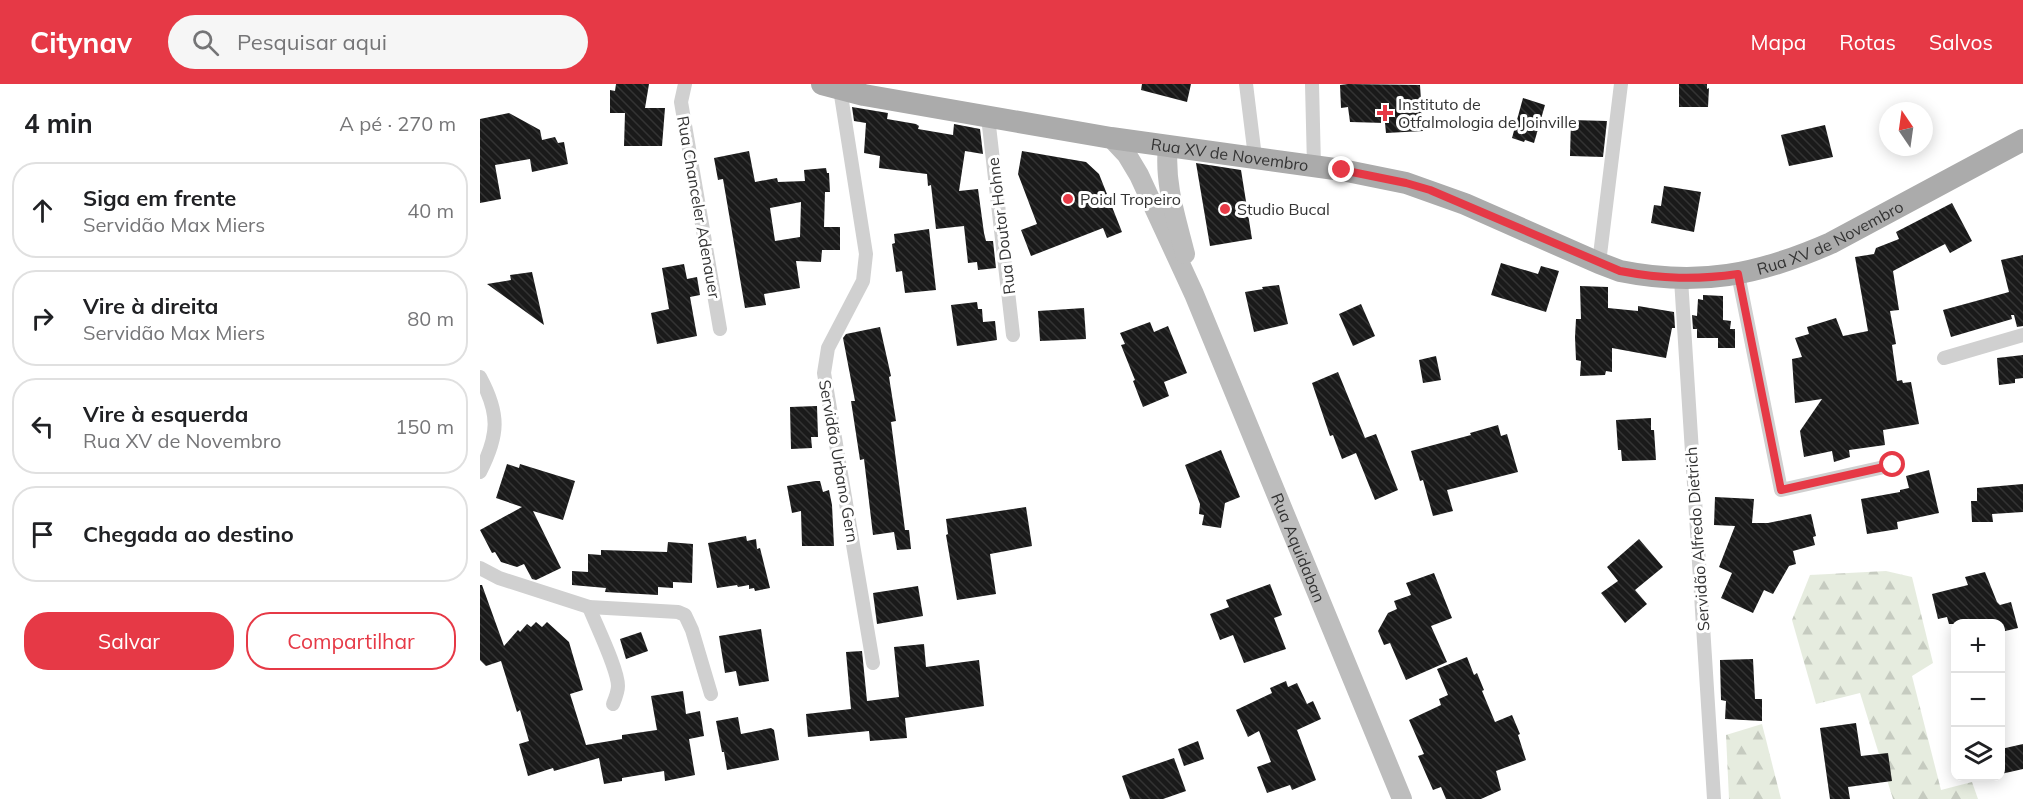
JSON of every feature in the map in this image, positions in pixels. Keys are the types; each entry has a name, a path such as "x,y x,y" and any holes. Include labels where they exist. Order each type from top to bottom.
{"main road":[{"name":"Rua XV de Novembro","path":"831,87 1111,138 1255,157 1382,178 1430,190 1620,271 1681,279 1738,274 1765,268 1831,243 2023,140"}],"street":[{"name":"Rua Chanceler Adenauer","path":"685,84 681,102 720,329"},
{"path":"1246,84 1255,157"},
{"path":"1312,84 1314,166"},
{"path":"1599,263 1621,84"},
{"name":"Servidão Urbano Gern","path":"831,87 866,254 863,281 828,348 824,373 873,663"},
{"name":"Rua Doutor Hohne","path":"988,117 1013,335"},
{"name":"Rua Aquidaban","path":"1111,138 1139,175 1194,294 1402,799"},
{"name":"Rua Aquidaban","path":"1168,146 1167,182 1194,294"},
{"path":"1738,274 1781,490 1893,465"},
{"name":"Servidão Alfredo Dietrich","path":"1681,279 1714,799"},
{"path":"1944,358 2023,334"},
{"path":"480,377 494,410 496,429 493,444 480,472"},
{"path":"480,568 499,578 588,607 678,612 685,615 693,630 711,694"},
{"path":"588,607 603,639 617,680 618,689 613,704"}],"green space":[{"path":"1886,571 1912,577 1933,663 1912,676 1941,790 1972,782 1978,799 1893,799 1860,693 1816,704 1792,620 1810,575"},
{"path":"1762,724 1781,799 1729,799 1726,735"}],"building":[{"path":"616,84 649,84 645,108 665,108 662,146 624,146 625,113 610,113 610,90 615,91"},
{"path":"1142,84 1191,84 1187,102 1141,90"},
{"path":"1679,84 1707,84 1707,89 1709,88 1708,107 1679,107"},
{"path":"1340,85 1420,85 1423,131 1386,133 1385,123 1350,122 1348,107 1341,108"},
{"path":"1523,98 1545,105 1534,143 1512,138"},
{"path":"852,107 888,113 887,119 916,124 919,126 918,129 953,135 954,124 980,129 983,154 965,151 959,191 978,189 984,233 986,241 993,241 996,268 978,270 977,262 968,263 964,226 936,229 931,185 928,186 927,174 879,168 880,156 864,153 866,123 854,121"},
{"path":"509,113 540,130 542,140 555,137 558,143 564,142 568,164 532,172 530,159 495,165 501,199 480,203 480,119"},
{"path":"1571,120 1607,121 1603,157 1570,156"},
{"path":"1825,125 1833,157 1789,166 1781,135"},
{"path":"749,151 755,182 777,178 778,182 805,181 804,170 826,168 829,173 830,192 825,192 824,227 840,227 840,250 822,250 821,262 796,261 800,288 764,294 766,305 745,308 723,179 718,180 714,158","holes":["801,202 800,237 775,241 770,208"]},
{"name":"Poial Tropeiro","path":"1022,151 1086,162 1099,174 1122,232 1107,238 1103,228 1031,256 1021,230 1037,224 1018,174"},
{"name":"Studio Bucal","path":"1196,163 1241,170 1252,239 1210,246"},
{"path":"1664,186 1701,192 1694,232 1651,223 1654,205 1661,206"},
{"path":"1952,203 1972,241 1950,253 1945,244 1893,271 1899,310 1890,311 1896,344 1892,345 1897,381 1911,382 1919,424 1883,430 1885,445 1849,450 1850,457 1834,462 1832,451 1804,457 1800,431 1822,399 1795,403 1792,359 1802,357 1795,338 1809,334 1807,327 1836,318 1843,336 1868,331 1855,257 1874,254 1876,248 1899,239 1896,232"},
{"path":"929,229 936,290 905,293 902,271 896,272 892,244 895,243 894,234"},
{"path":"2023,255 2023,326 2017,327 2014,315 2011,315 2012,319 1951,337 1943,310 2009,292 2001,260"},
{"path":"1501,263 1538,274 1541,266 1559,271 1546,312 1491,295"},
{"path":"684,264 687,279 697,277 700,295 690,297 697,336 657,344 651,313 669,309 662,268"},
{"path":"532,272 544,325 487,284 511,280 510,275"},
{"path":"1279,285 1288,324 1254,332 1245,292"},
{"path":"1580,286 1608,287 1608,308 1638,311 1638,306 1674,312 1675,328 1672,328 1666,358 1612,348 1612,372 1606,371 1605,375 1580,376 1581,361 1576,360 1575,337 1576,319 1581,319"},
{"path":"1703,295 1723,296 1723,320 1731,321 1730,329 1735,329 1735,348 1718,348 1718,338 1697,338 1697,329 1693,329 1692,315 1697,316 1698,299 1703,300"},
{"path":"977,302 978,309 982,309 983,322 995,321 997,340 957,346 951,305"},
{"path":"1361,304 1375,336 1353,346 1339,314"},
{"path":"1084,308 1086,339 1040,341 1038,311"},
{"path":"1150,322 1154,332 1168,326 1187,373 1164,382 1169,396 1143,407 1121,345 1125,344 1120,333"},
{"path":"880,327 891,376 889,377 896,421 891,422 905,530 909,530 911,549 897,550 894,532 873,535 864,459 860,460 851,401 855,401 843,338 846,334"},
{"path":"2023,355 2023,378 2015,379 2015,383 1999,385 1997,358"},
{"path":"1436,356 1441,380 1423,383 1419,360"},
{"path":"1338,372 1365,438 1376,434 1398,490 1375,500 1356,453 1342,459 1333,435 1330,436 1312,383"},
{"path":"817,406 818,437 811,437 812,448 791,449 790,407"},
{"path":"1651,418 1656,460 1622,461 1621,450 1618,450 1616,420"},
{"path":"1498,425 1501,436 1507,434 1518,472 1447,490 1453,511 1433,516 1423,480 1420,481 1411,451 1471,435 1470,433"},
{"path":"1221,450 1240,497 1225,503 1221,528 1202,525 1204,515 1199,514 1200,504 1185,465"},
{"path":"507,464 519,468 520,464 575,481 563,520 533,511 561,568 536,580 532,579 524,564 517,567 501,562 495,552 492,553 480,530 522,507 496,498"},
{"path":"1929,470 1939,513 1897,522 1898,529 1867,534 1861,499 1900,492 1900,490 1909,488 1906,476"},
{"path":"820,481 823,492 829,490 834,546 802,546 801,511 792,513 787,486"},
{"path":"2023,484 2023,512 1992,514 1993,522 1972,522 1971,501 1977,501 1977,488"},
{"path":"1715,497 1754,499 1752,523 1768,523 1811,514 1816,536 1813,537 1815,545 1793,551 1796,564 1789,566 1773,594 1764,590 1753,613 1721,598 1732,573 1719,567 1735,526 1714,525"},
{"path":"1026,507 1032,546 990,554 996,594 957,600 946,535 948,534 946,519"},
{"path":"746,536 747,541 756,539 770,588 755,591 754,588 749,589 749,585 738,587 737,585 717,588 708,543"},
{"path":"1639,539 1663,567 1635,590 1647,604 1625,623 1601,593 1618,581 1607,567"},
{"path":"668,542 693,544 692,583 673,582 673,588 658,587 658,595 605,592 606,588 572,585 572,571 588,572 588,554 601,555 601,550 667,552"},
{"path":"1985,572 1997,602 2000,605 2011,602 2018,628 2005,631 2005,619 1951,619 1951,624 1949,624 1947,617 1938,619 1932,594 1968,585 1965,577"},
{"path":"1434,573 1452,618 1431,626 1447,662 1406,680 1390,643 1384,645 1378,631 1388,613 1397,609 1394,601 1411,595 1406,583"},
{"path":"1270,584 1282,615 1274,618 1286,649 1244,663 1233,635 1220,640 1210,614 1229,607 1226,600"},
{"path":"480,585 482,585 504,646 518,630 520,632 527,624 531,627 536,622 542,627 547,622 569,642 583,690 570,694 586,745 622,739 622,735 657,730 651,696 683,691 686,714 700,711 704,736 689,739 695,775 665,781 664,771 622,778 622,781 604,784 599,758 528,776 519,744 529,741 501,661 486,666 480,660"},
{"path":"918,586 923,616 877,624 873,593"},
{"path":"761,629 769,681 739,686 736,671 725,673 719,636"},
{"path":"641,632 648,651 626,659 620,639"},
{"path":"924,644 926,667 979,660 984,706 905,718 907,738 870,741 869,731 808,737 806,714 851,709 846,652 862,651 867,701 899,697 894,647"},
{"path":"1467,657 1474,675 1477,673 1495,722 1512,715 1520,734 1518,735 1526,760 1496,771 1501,790 1481,799 1446,799 1441,787 1433,790 1418,756 1424,754 1409,720 1441,705 1439,699 1448,695 1437,669"},
{"path":"1753,659 1755,699 1762,699 1762,721 1725,719 1726,701 1721,700 1720,660"},
{"path":"1286,681 1288,687 1297,683 1307,704 1313,701 1321,719 1297,730 1316,780 1292,790 1290,785 1267,793 1257,767 1271,762 1259,731 1248,737 1236,710 1272,693 1270,688"},
{"path":"738,717 741,734 771,728 774,730 779,760 727,770 716,721"},
{"path":"1856,723 1861,756 1888,753 1892,781 1848,787 1850,799 1830,799 1820,728"},
{"path":"1198,741 1204,759 1184,766 1178,749"},
{"path":"2023,744 2023,769 2005,773 2005,748"},
{"path":"1174,758 1186,791 1163,799 1130,799 1122,776"}],"place":[{"name":"Instituto de Otfalmologia de Joinville","path":"1385,113"},
{"name":"Poial Tropeiro","path":"1068,199"},
{"name":"Studio Bucal","path":"1225,209"}],"route":[{"path":"1342,170 1430,190 1620,271 1678,279 1738,274 1781,490 1893,465"}]}
